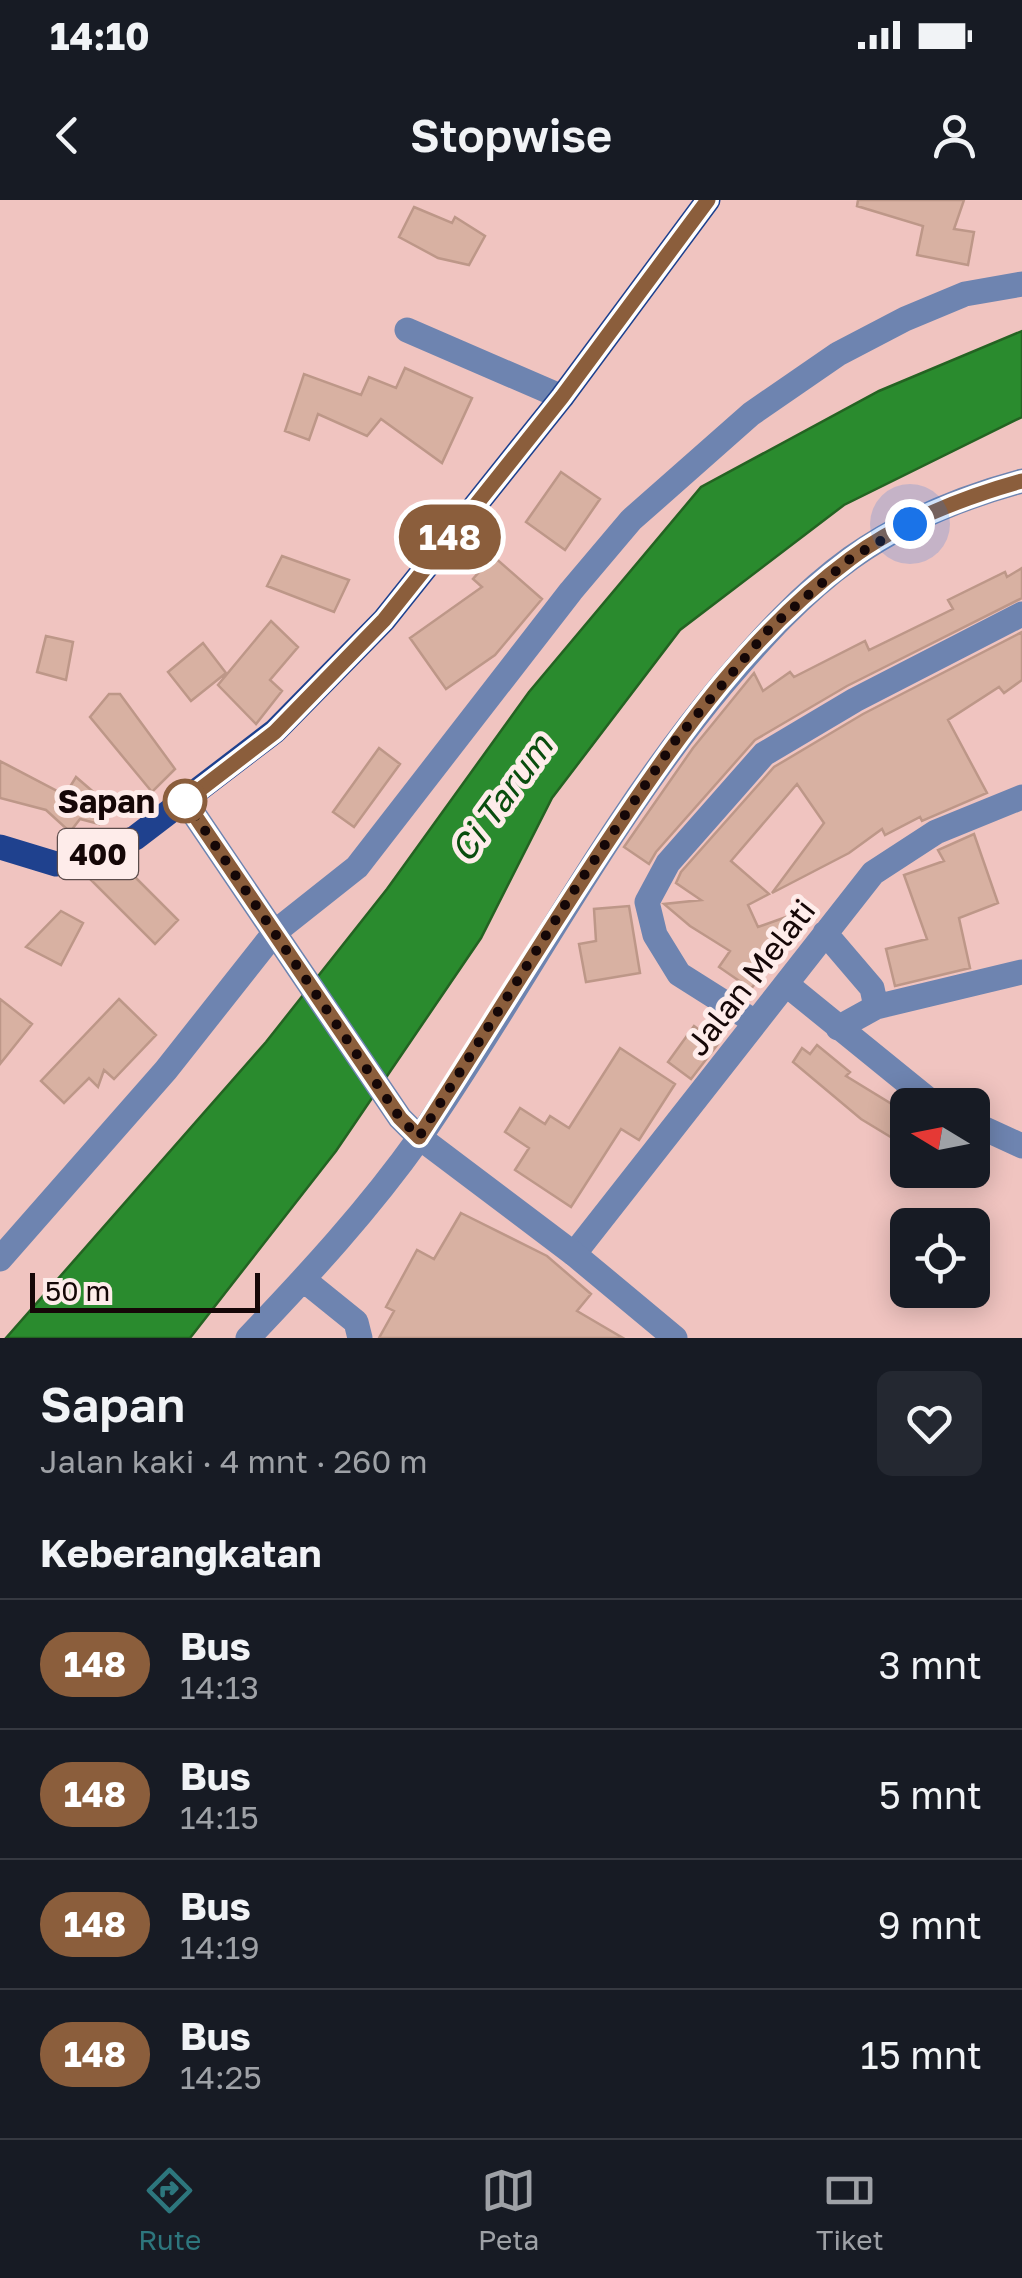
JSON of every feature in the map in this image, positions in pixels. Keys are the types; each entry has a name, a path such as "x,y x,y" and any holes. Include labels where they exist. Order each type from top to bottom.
{"main road":[{"name":"400","path":"0,847 56,864 89,858 135,838 275,732 384,620 562,397 708,200"}],"street":[{"path":"0,1258 282,942 357,867 571,591 631,520 751,414 838,354 905,319 965,294 1022,284"},
{"path":"406,330 562,397"},
{"path":"248,1338 368,1206 419,1137 577,886 675,741 770,628 851,558 940,508 1022,481"},
{"path":"755,1022 679,974 655,935 647,902 668,863 764,754 855,700 1022,614"},
{"name":"Jalan Melati","path":"574,1254 873,873 936,832 1022,797"},
{"path":"185,801 400,1118 419,1137 574,1254 668,1336"},
{"path":"826,933 872,988 876,1006"},
{"path":"838,1028 876,1006 1022,972"},
{"path":"786,984 914,1088"},
{"path":"990,1131 1022,1146"},
{"path":"304,1280 356,1322 360,1338"}],"water":[{"name":"Ci Tarum","path":"1022,331 1022,417 844,505 680,630 552,798 481,938 336,1151 190,1338 6,1338 266,1042 387,889 529,692 701,487 879,391"}],"building":[{"path":"858,200 964,200 954,229 974,232 968,265 917,255 923,226 857,206"},
{"path":"414,207 452,223 455,217 485,236 469,265 438,258 399,237"},
{"path":"405,368 472,398 442,463 381,419 367,436 318,414 309,440 285,431 304,374 361,395 369,377 396,388"},
{"path":"561,472 600,499 565,550 526,522"},
{"path":"282,556 349,580 334,612 267,586"},
{"path":"493,556 542,599 495,655 446,689 410,638 482,587 473,579"},
{"path":"1022,568 1022,598 847,686 755,740 649,864 624,847 693,748 754,673 763,691 790,672 794,677 865,641 869,650 953,609 948,600 1005,572 1007,577"},
{"path":"271,621 298,647 270,680 282,691 256,724 218,685"},
{"path":"1022,632 1022,680 1004,693 999,687 948,720 987,793 922,821 920,817 885,835 882,829 849,853 772,893 824,823 797,784 731,861 769,894 748,905 758,927 811,908 751,989 719,967 730,951 664,904 701,900 676,883 681,872 774,767 863,714"},
{"path":"46,636 73,642 66,680 37,672"},
{"path":"203,643 226,673 191,701 168,672"},
{"path":"109,694 120,694 175,769 152,792 90,717"},
{"path":"379,748 400,764 354,827 333,812"},
{"path":"0,761 65,795 76,777 98,796 89,807 103,814 99,824 80,819 70,832 46,810 0,798"},
{"path":"974,834 998,903 959,918 970,968 895,986 886,949 927,939 904,875 944,861 938,850"},
{"path":"120,862 178,920 155,944 91,880"},
{"path":"629,906 640,973 586,982 579,944 596,941 594,909"},
{"path":"61,911 83,923 61,965 26,947"},
{"path":"0,999 32,1024 0,1064"},
{"path":"119,999 156,1035 114,1079 104,1070 98,1087 89,1078 64,1103 41,1081"},
{"path":"694,1026 718,1044 691,1079 668,1062"},
{"path":"817,1045 850,1072 846,1076 890,1103 890,1137 861,1119 793,1062 802,1048 810,1054"},
{"path":"620,1048 675,1084 639,1140 621,1129 571,1207 515,1170 529,1148 505,1132 520,1108 545,1124 550,1116 569,1128"},
{"path":"461,1213 547,1256 591,1294 577,1311 623,1338 379,1338 394,1311 386,1307 417,1250 434,1259"}],"bus line":[{"name":"148","path":"708,200 562,397 384,620 275,732 185,801 400,1118 419,1137 577,886 675,741 770,628 851,558 940,508 1022,481"}],"place":[{"name":"Sapan","path":"185,801"}],"route":[{"path":"185,801 400,1118 419,1137 577,886 675,741 770,628 851,558 910,524"}]}
